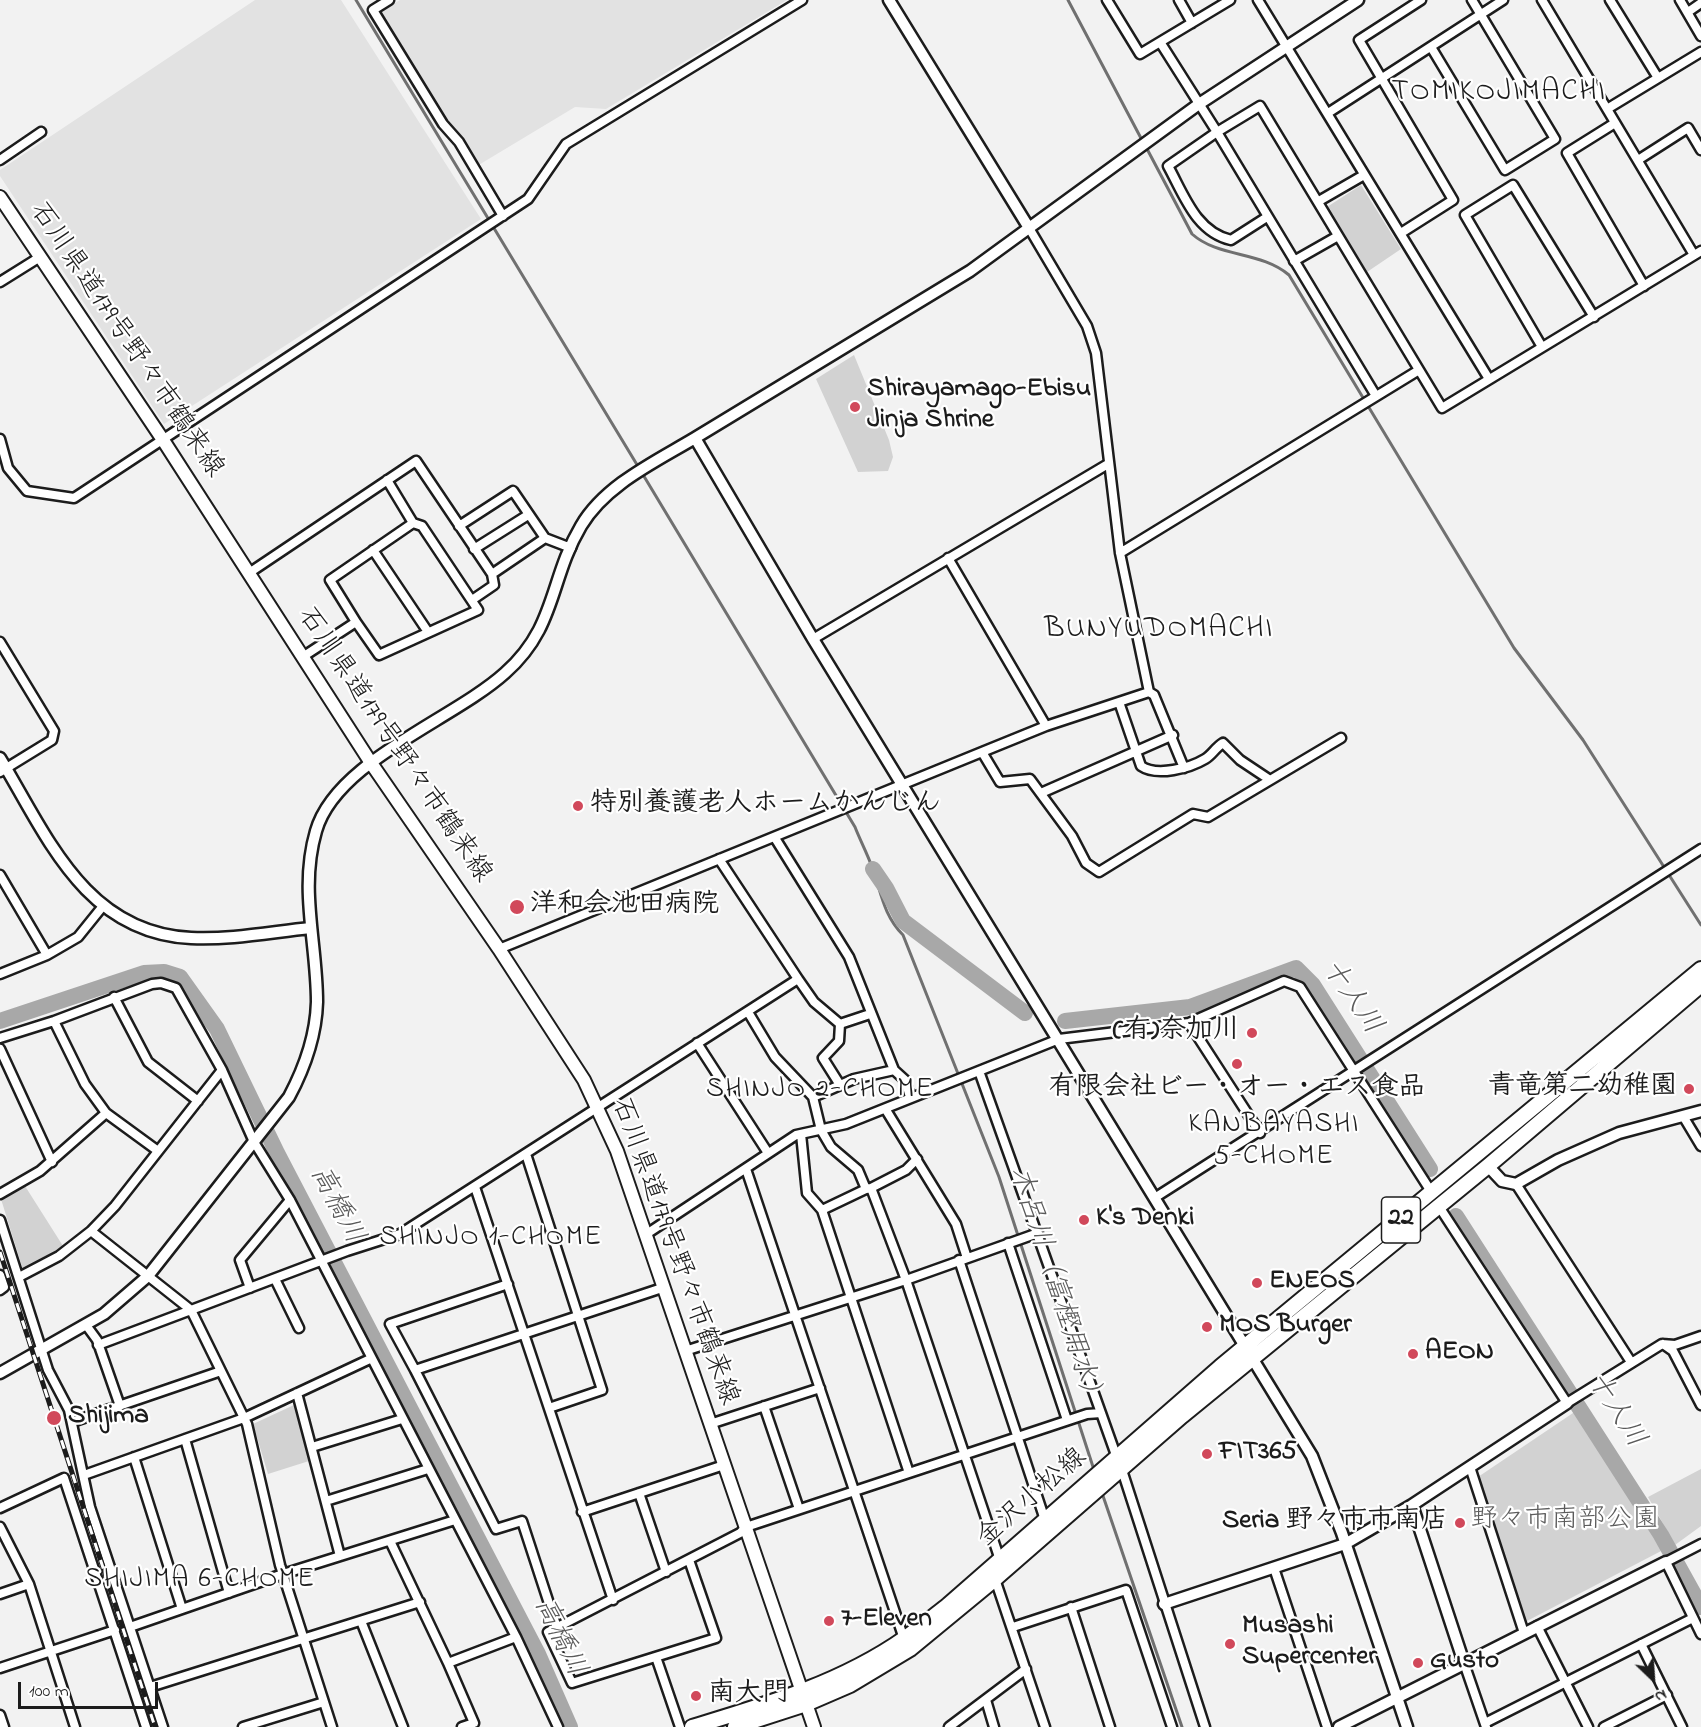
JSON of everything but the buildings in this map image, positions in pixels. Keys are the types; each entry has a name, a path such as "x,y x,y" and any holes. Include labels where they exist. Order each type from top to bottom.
{"main road":[{"name":"石川県道179号野々市鶴来線","path":"0,197 163,440 371,763 499,949 584,1080 616,1151 814,1727"},
{"name":"金沢小松線","path":"1119,1462 1255,1358 1701,969"},
{"name":"金沢小松線","path":"692,1727 850,1685 909,1649 995,1579 1099,1480 1246,1346 1435,1199 1488,1166 1701,985"},
{"name":"金沢小松線","path":"735,1727 804,1698 904,1639 1046,1520 1099,1480"}],"street":[{"path":"389,0 373,10 443,124 459,142 500,217"},
{"path":"0,439 8,468 27,491 74,498 528,199 566,144 802,0"},
{"path":"889,0 1087,326 1096,352 1120,553 1149,692 1154,695 1173,735 1184,768"},
{"path":"1107,0 1140,54 1230,0"},
{"path":"1179,0 1192,23"},
{"path":"1258,0 1489,379"},
{"path":"0,1373 104,1314 148,1276 257,1137 275,1118 303,1072 315,1025 317,1002 310,928 308,873 317,828 330,803 350,780 371,763 476,695 526,653 541,630 581,526 599,502 647,466 970,271 1199,104 1358,0"},
{"path":"1401,233 1453,200 1359,40 1421,0"},
{"path":"1431,47 1505,170 1555,139 1472,0"},
{"path":"1328,113 1503,0"},
{"path":"1267,217 1231,240 1216,237 1196,218 1168,166 1260,106 1442,408 1698,253 1615,123 1542,0"},
{"path":"1610,0 1658,78"},
{"path":"1680,0 1701,36"},
{"path":"1688,12 1701,3"},
{"path":"1160,42 1217,132 1374,397"},
{"path":"1607,109 1701,52"},
{"path":"1615,123 1567,153 1644,286"},
{"path":"1638,160 1688,128 1701,150"},
{"path":"0,160 41,132"},
{"path":"1319,201 1364,175"},
{"path":"1542,347 1465,215 1513,185 1594,317"},
{"path":"1294,261 1338,236"},
{"path":"0,282 40,257"},
{"path":"1120,553 1419,370"},
{"path":"695,438 813,639 1255,1358 1312,1456 1346,1544 1407,1727"},
{"path":"249,573 416,460 492,574 494,585 472,600"},
{"path":"813,639 1108,464"},
{"path":"387,480 413,523 422,526 478,610 378,655 330,580 413,523"},
{"path":"459,526 513,492 545,538 571,548"},
{"path":"474,549 528,515"},
{"path":"492,574 545,538"},
{"path":"373,550 428,633"},
{"path":"948,558 1046,726"},
{"path":"304,656 356,622"},
{"path":"0,642 54,731 52,740 3,770"},
{"path":"499,949 1046,726 1149,692"},
{"path":"1119,702 1141,766 1147,770 1184,768 1208,758 1214,748 1223,743 1240,760 1270,780"},
{"path":"1041,793 1173,735"},
{"path":"982,752 1000,782 1030,779 1072,836 1086,863 1099,872 1194,814 1208,817 1341,738"},
{"path":"0,758 3,770 63,863 90,896 140,926 188,938 211,939 310,928"},
{"path":"775,838 849,957 894,1070 905,1080 910,1097"},
{"path":"1156,1197 1260,1133 1368,1061 1701,849"},
{"path":"718,859 814,1002 840,1024"},
{"path":"0,875 47,955"},
{"path":"0,974 47,955 78,937 104,906"},
{"path":"98,1345 323,1262 347,1251 400,1234 798,979"},
{"path":"645,1235 768,1153 801,1134 846,1124 886,1110 910,1097 1059,1039 1189,1023 1284,981 1300,987 1356,1069 1435,1199 1569,1402"},
{"path":"0,1038 54,1021 152,984 161,983 176,988 323,1262 370,1359 516,1637 558,1727"},
{"path":"114,997 148,1062 198,1101"},
{"path":"748,1012 775,1057 813,1097 821,1130 831,1147 858,1170 869,1188 906,1280 1000,1560"},
{"path":"840,1024 870,1014"},
{"path":"54,1021 85,1083 106,1113 158,1151"},
{"path":"1189,1023 1260,1133"},
{"path":"840,1024 839,1041 823,1058 840,1085"},
{"path":"697,1043 768,1153"},
{"path":"0,1049 52,1162"},
{"path":"19,1277 59,1256 91,1231 116,1206 222,1070"},
{"path":"813,1097 854,1079 894,1070"},
{"path":"979,1071 1119,1462 1205,1727"},
{"path":"886,1110 956,1224 963,1259 1017,1437 1046,1520"},
{"path":"1488,1166 1502,1181 1516,1184 1558,1160 1618,1133 1701,1111"},
{"path":"0,1194 52,1162 106,1113"},
{"path":"1683,1116 1701,1146"},
{"path":"801,1134 807,1193 822,1210 909,1473"},
{"path":"526,1154 602,1390 549,1408"},
{"path":"822,1210 906,1170 917,1159"},
{"path":"746,1169 904,1639"},
{"path":"1516,1184 1631,1362"},
{"path":"475,1187 613,1600"},
{"path":"250,1288 240,1260 290,1200"},
{"path":"0,1220 48,1370 69,1410 90,1507 163,1727"},
{"path":"91,1231 191,1310 244,1418 283,1574 332,1727"},
{"path":"686,1351 906,1280 1038,1233"},
{"path":"1012,1242 1070,1419"},
{"path":"0,1275 4,1287 0,1290"},
{"path":"275,1279 298,1328"},
{"path":"508,1284 390,1324 496,1529 522,1521 558,1628"},
{"path":"415,1370 663,1288"},
{"path":"86,1325 98,1345 120,1406"},
{"path":"1164,1604 1346,1544 1412,1505 1631,1362 1662,1344 1675,1346 1701,1336"},
{"path":"1662,1344 1673,1351 1701,1405"},
{"path":"84,1475 244,1418 370,1359"},
{"path":"72,1422 221,1371"},
{"path":"711,1424 820,1388"},
{"path":"297,1393 340,1556"},
{"path":"764,1406 800,1509"},
{"path":"689,1560 716,1638 572,1683 548,1632 740,1533 746,1527 1070,1419 1101,1413"},
{"path":"312,1448 402,1419"},
{"path":"185,1439 229,1593"},
{"path":"134,1457 182,1609"},
{"path":"582,1512 724,1465"},
{"path":"1470,1467 1524,1633"},
{"path":"326,1501 428,1469"},
{"path":"0,1508 64,1478 146,1727"},
{"path":"639,1493 666,1572"},
{"path":"1412,1505 1485,1725 1693,1618"},
{"path":"130,1627 283,1574 455,1520"},
{"path":"0,1527 29,1584 75,1727"},
{"path":"390,1541 476,1725 462,1727"},
{"path":"1339,1727 1396,1696 1701,1544"},
{"path":"1673,1558 1693,1618 1701,1634"},
{"path":"1274,1568 1327,1727"},
{"path":"995,1579 1045,1727"},
{"path":"0,1594 29,1584"},
{"path":"1013,1627 1126,1590 1172,1727"},
{"path":"150,1687 420,1602"},
{"path":"1071,1607 1110,1727"},
{"path":"361,1621 403,1727"},
{"path":"1537,1626 1588,1727"},
{"path":"0,1668 114,1630"},
{"path":"448,1663 516,1637"},
{"path":"1641,1644 1682,1727"},
{"path":"656,1657 680,1727"},
{"path":"950,1727 1026,1669"},
{"path":"1604,1727 1666,1695"},
{"path":"986,1700 994,1727"},
{"path":"243,1727 324,1702"},
{"path":"0,1715 4,1727"}],"shaded area":[{"path":"255,0 341,0 481,219 164,424 0,176 0,170"},
{"path":"400,0 787,0 606,109 575,107 477,166 380,12"}],"green space":[{"path":"1361,185 1401,249 1367,272 1327,207"},
{"path":"854,355 889,440 893,457 888,471 858,472 816,379"},
{"path":"25,1186 63,1246 23,1270 1,1199"},
{"path":"294,1405 309,1461 268,1474 253,1424"},
{"name":"野々市南部公園","path":"1576,1411 1665,1549 1525,1622 1478,1477"},
{"path":"1701,1469 1701,1526 1675,1545 1648,1497"}],"waterway":[{"path":"356,0 639,468"},
{"path":"1068,0 1143,142"},
{"path":"1146,147 1192,234 1203,242 1266,262 1289,275 1514,648 1583,740 1701,925"},
{"name":"木呂川（富樫用水）","path":"642,473 855,827 870,862 883,902 891,919 903,935 999,1177 1095,1473"},
{"name":"十人川","path":"873,869 903,921 1025,1013"},
{"name":"十人川","path":"1065,1021 1190,1007 1296,968 1313,985 1430,1169"},
{"name":"高橋川","path":"0,1021 144,973 164,972 180,977 217,1029 277,1153 538,1654 570,1727"},
{"name":"十人川","path":"1456,1216 1661,1535 1701,1607"},
{"name":"木呂川（富樫用水）","path":"1102,1493 1182,1727"}],"railway":[{"path":"0,1252 155,1727"}],"place":[{"name":"Shirayamago-Ebisu Jinja Shrine","path":"855,407"},
{"name":"特別養護老人ホームかんじん","path":"578,806"},
{"name":"洋和会池田病院","path":"517,907"},
{"name":"(有)奈加川","path":"1252,1033"},
{"name":"有限会社ビー・オー・エス食品","path":"1237,1064"},
{"name":"青竜第二幼稚園","path":"1689,1089"},
{"name":"K's Denki","path":"1084,1220"},
{"name":"ENEOS","path":"1257,1283"},
{"name":"MOS Burger","path":"1207,1327"},
{"name":"AEON","path":"1413,1354"},
{"name":"Shijima","path":"54,1418"},
{"name":"FIT365","path":"1207,1454"},
{"name":"Seria 野々市市南店","path":"1460,1523"},
{"name":"7-Eleven","path":"829,1621"},
{"name":"Musashi Supercenter","path":"1230,1644"},
{"name":"Gusto","path":"1418,1663"},
{"name":"南大門","path":"696,1696"}],"district":[{"name":"TOMIKOJIMACHI","path":"1499,94"},
{"name":"BUNYUDOMACHI","path":"1159,631"},
{"name":"SHINJO 2-CHOME","path":"820,1091"},
{"name":"KANBAYASHI 5-CHOME","path":"1274,1142"},
{"name":"SHINJO 1-CHOME","path":"491,1239"},
{"name":"SHIJIMA 6-CHOME","path":"200,1581"}]}
